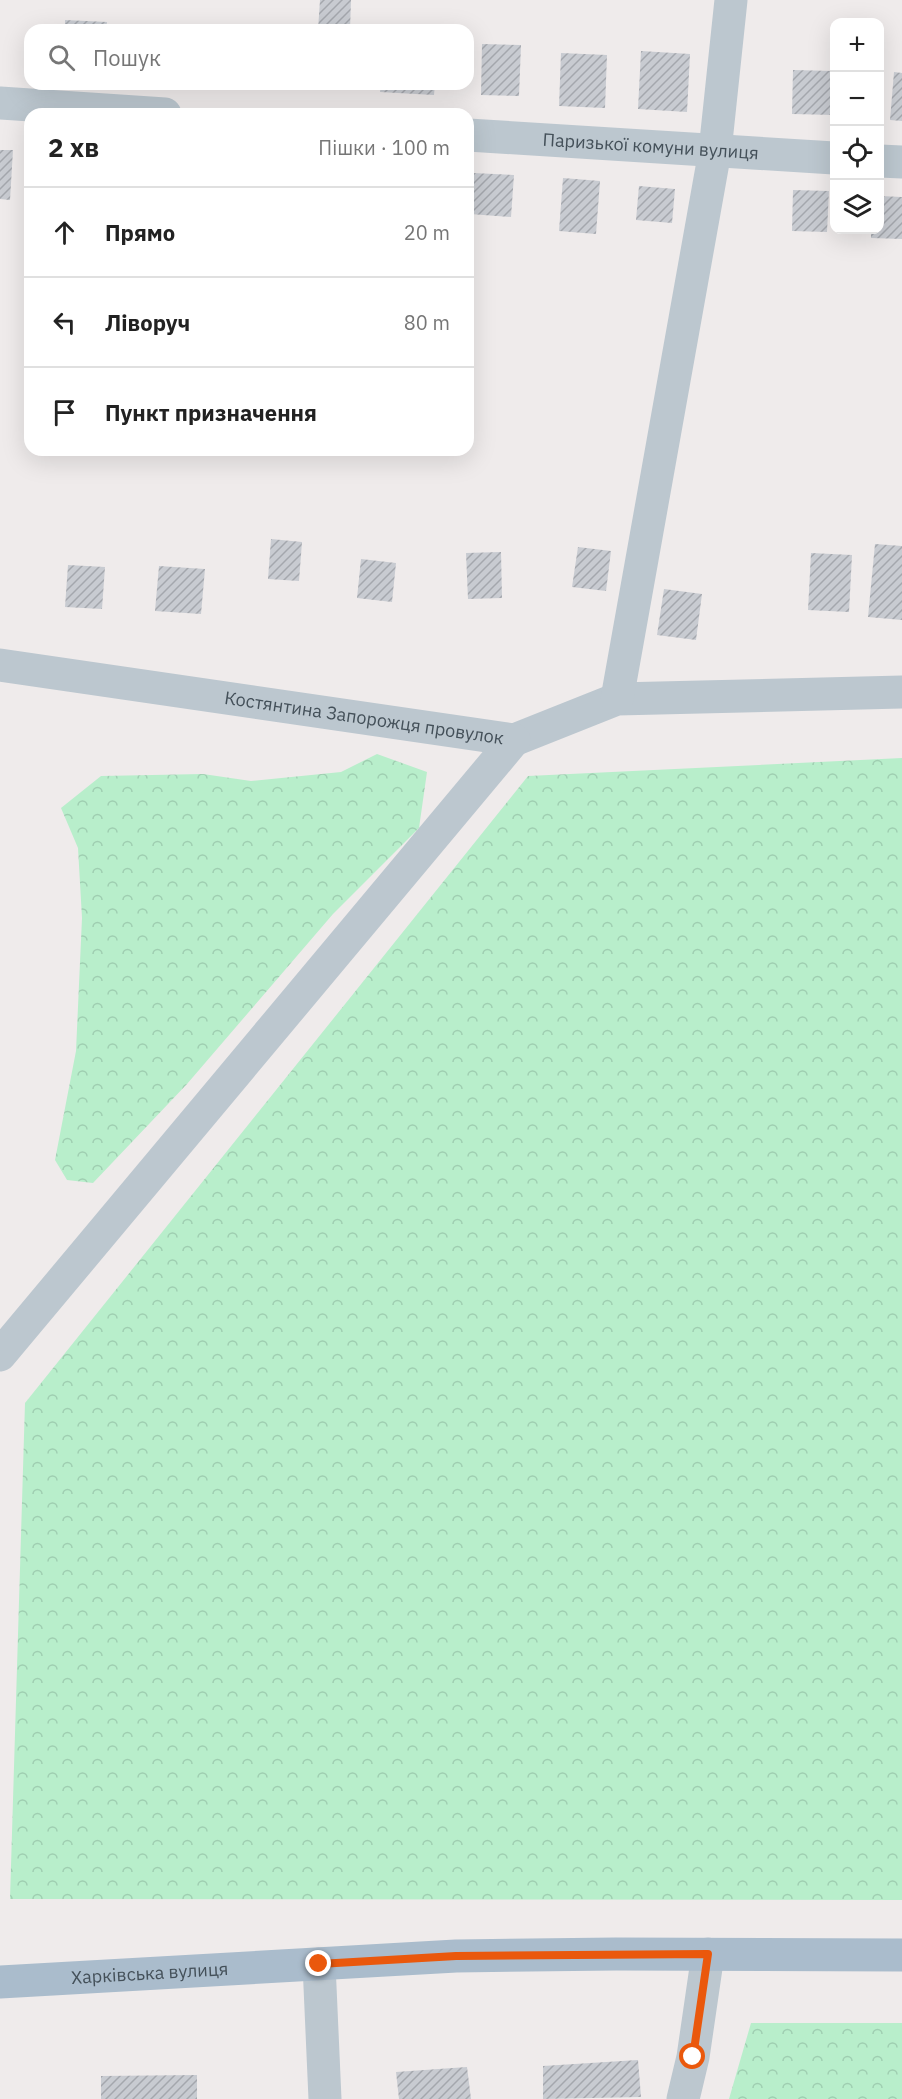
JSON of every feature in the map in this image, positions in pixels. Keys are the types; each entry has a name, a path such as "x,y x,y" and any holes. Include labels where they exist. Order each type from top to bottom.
{"main road":[{"name":"Харківська вулиця","path":"0,1982 468,1956 902,1955"}],"street":[{"path":"617,699 715,151 731,0"},
{"path":"0,103 75,108"},
{"name":"Паризької комуни вулиця","path":"474,135 830,158"},
{"path":"884,161 902,162"},
{"name":"Костянтина Запорожця провулок","path":"0,665 514,741 617,699 902,692"},
{"path":"0,1355 514,741"},
{"path":"683,2099 693,2057 708,1954"},
{"path":"309,1964 325,2099"}],"green space":[{"path":"377,754 427,772 419,828 333,914 187,1084 93,1183 67,1180 55,1160 76,1051 82,918 78,848 61,808 101,776 203,774 251,781 341,772"},
{"path":"902,758 902,1900 10,1899 25,1403 528,776"},
{"path":"751,2023 902,2023 902,2099 729,2099"}],"building":[{"path":"320,0 351,0 350,24 318,24"},
{"path":"65,20 107,22 107,24 65,24"},
{"path":"482,44 521,45 519,96 481,95"},
{"path":"641,51 690,54 687,112 638,109"},
{"path":"561,53 607,55 605,108 559,106"},
{"path":"793,70 830,71 830,115 792,114"},
{"path":"894,72 902,73 902,121 890,120"},
{"path":"380,90 434,90 434,95 380,92"},
{"path":"0,150 13,150 10,200 0,199"},
{"path":"474,173 514,175 511,217 474,214"},
{"path":"563,178 600,181 596,234 559,231"},
{"path":"639,186 675,189 672,223 636,220"},
{"path":"793,190 829,191 827,232 792,231"},
{"path":"884,196 902,197 902,239 871,238 871,234 884,234"},
{"path":"271,539 302,542 299,581 268,579"},
{"path":"875,544 902,546 902,620 868,617"},
{"path":"578,547 611,551 606,591 572,587"},
{"path":"501,552 502,598 468,599 466,553"},
{"path":"811,553 852,555 849,612 808,610"},
{"path":"361,559 396,563 392,602 357,598"},
{"path":"68,565 105,567 102,609 65,607"},
{"path":"159,566 205,569 201,614 155,611"},
{"path":"664,589 702,594 696,640 657,635"},
{"path":"638,2060 641,2097 543,2099 543,2066"},
{"path":"467,2067 471,2099 399,2099 396,2072"},
{"path":"197,2075 197,2099 101,2099 101,2076"}],"route":[{"path":"319,1964 456,1956 708,1954 693,2057"}]}
